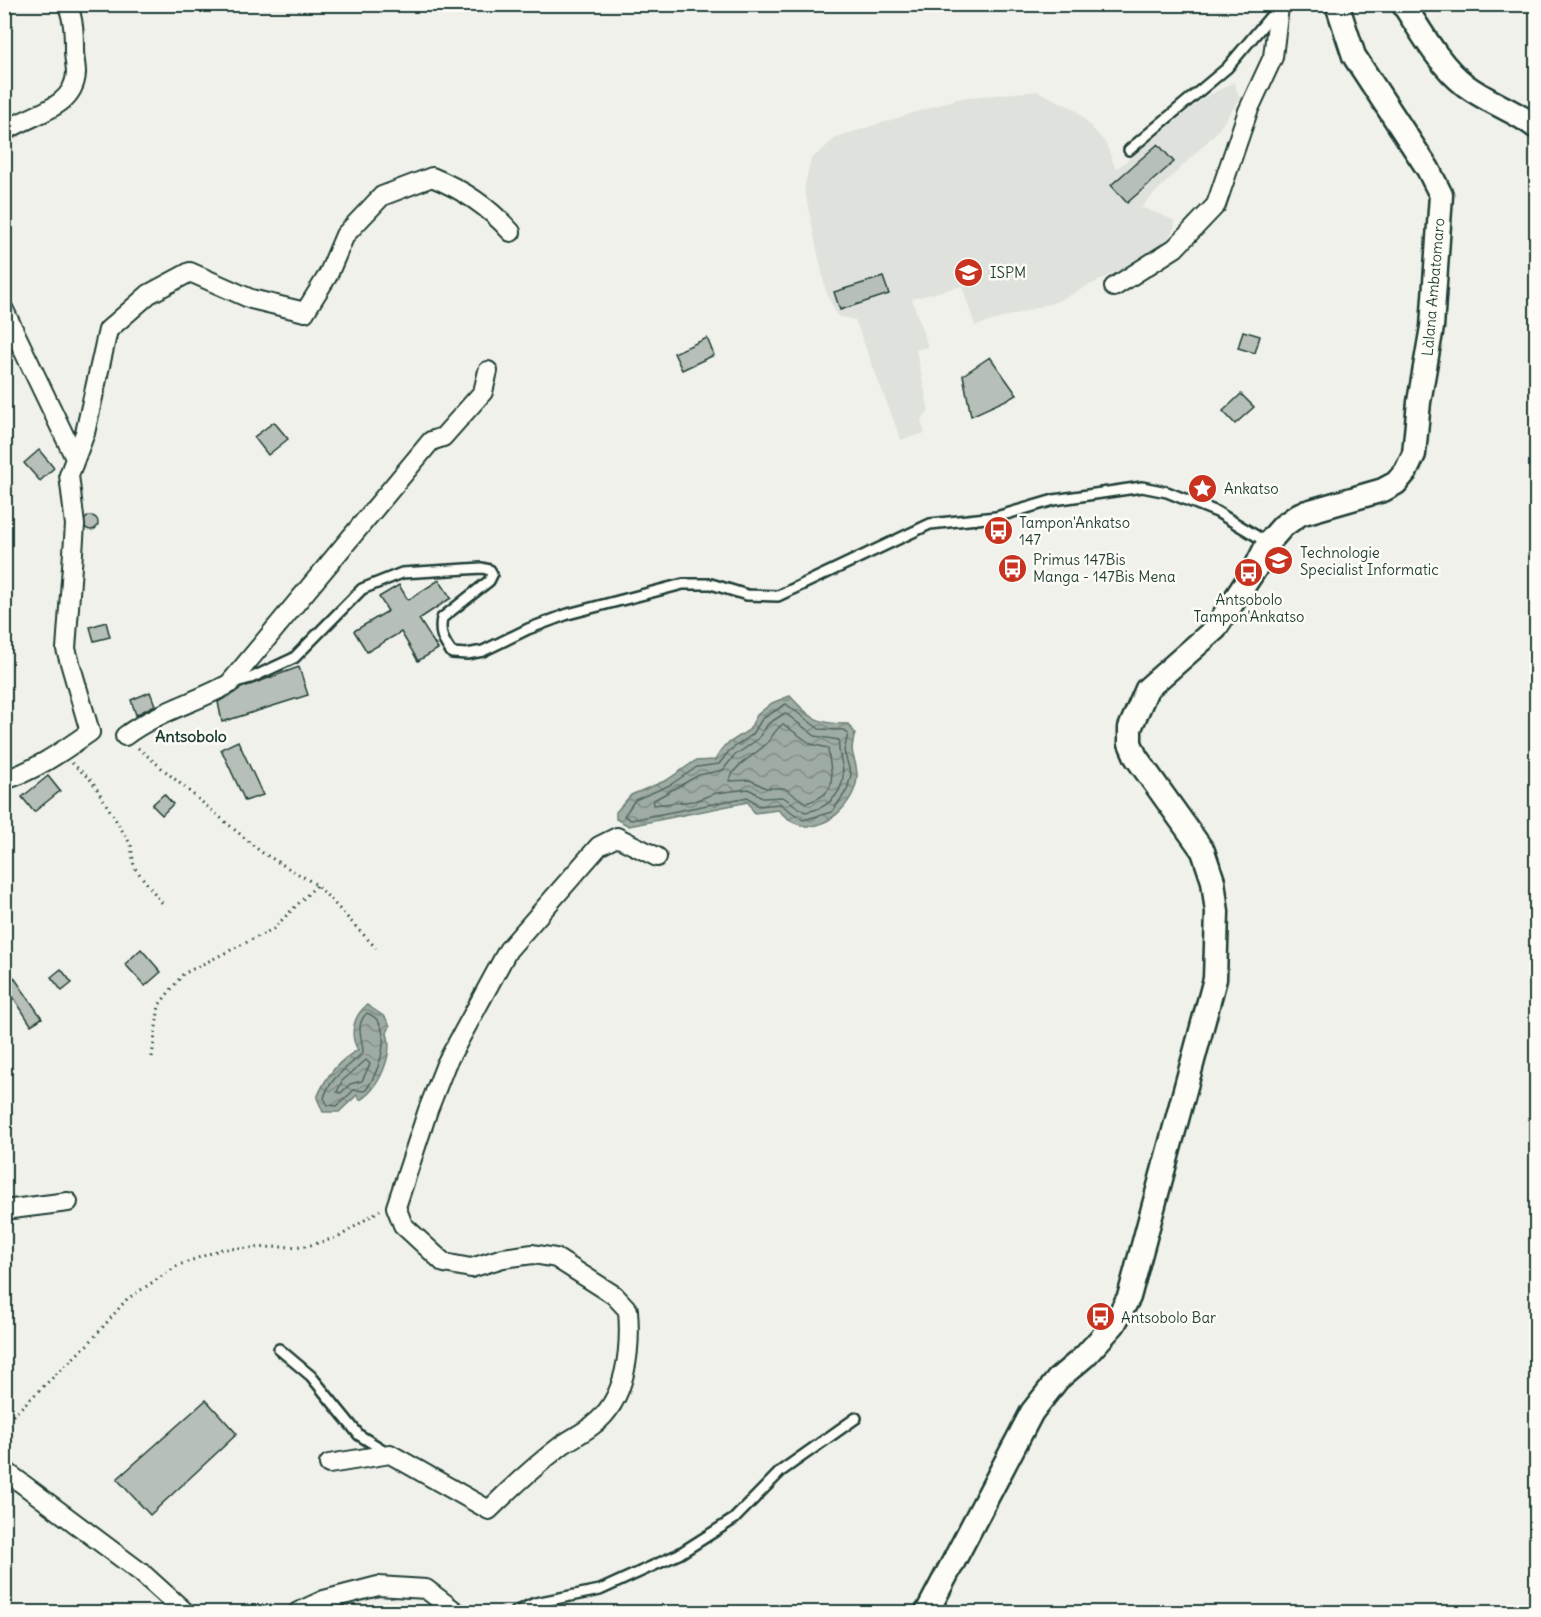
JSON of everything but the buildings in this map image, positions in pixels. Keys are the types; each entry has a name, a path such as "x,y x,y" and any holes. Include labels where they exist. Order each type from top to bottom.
{"street":[{"path":"4,132 17,122 66,100 73,87 76,73 74,31 67,4"},
{"name":"Làlana Ambatomaro","path":"927,1612 1032,1412 1058,1379 1085,1356 1114,1324 1136,1281 1215,979 1217,912 1213,881 1203,851 1136,757 1130,743 1130,728 1147,688 1215,629 1255,569 1268,543 1283,526 1300,514 1368,497 1396,483 1406,471 1414,454 1419,402 1432,327 1441,195 1428,169 1354,56 1338,14 1337,4"},
{"path":"1403,4 1454,75 1467,86 1518,113 1536,128"},
{"path":"1114,287 1176,248 1216,205 1245,120 1273,57 1279,6"},
{"path":"4,780 17,776 60,752 90,732 66,649 75,525 69,475 85,434 108,330 149,294 190,272 250,299 305,312 328,275 345,235 382,196 432,177 460,189 493,212 511,232"},
{"path":"4,310 75,459"},
{"path":"125,736 145,721 201,700 229,684 431,441 443,437 483,392 488,371"},
{"path":"329,1464 390,1454 489,1510 521,1477 564,1443 595,1424 612,1403 623,1381 629,1326 628,1310 614,1295 556,1258 533,1254 503,1258 471,1268 444,1263 402,1225 396,1207 428,1110 446,1064 508,950 599,846 617,837 657,857"},
{"path":"4,1210 68,1202"},
{"path":"4,1470 143,1574 185,1612"},
{"path":"298,1612 324,1600 378,1586 426,1589 456,1612"}],"lane":[{"path":"1129,150 1227,68 1279,6"},
{"path":"229,684 251,678 294,658 363,589 402,573 482,568 490,570 492,575 489,581 442,618 439,631 444,642 452,653 467,654 483,651 528,629 568,614 683,584 711,584 730,587 747,595 778,596 930,524 996,517 1054,500 1142,486 1167,492 1217,512 1268,543"},
{"path":"279,1349 311,1376 359,1435 390,1454"},
{"path":"515,1612 535,1603 600,1590 679,1554 734,1519 781,1471 856,1418"}],"path":[{"path":"125,736 261,852 317,885 376,948"},
{"path":"60,752 92,781 131,845 134,867 163,904"},
{"path":"152,1057 159,1005 183,974 273,929 317,885"},
{"path":"4,1424 90,1341 127,1299 179,1265 222,1249 307,1246 339,1237 376,1211 396,1207"}],"shaded area":[{"name":"ISPM","path":"1234,82 1240,99 1216,133 1141,207 1174,220 1175,226 1168,239 1146,257 1056,302 975,326 962,286 912,299 928,347 916,350 929,410 921,420 925,433 901,440 855,320 837,316 826,292 804,188 811,159 837,137 960,98 1037,91 1075,109 1105,142 1116,169 1204,98"}],"water":[{"path":"790,696 815,719 829,723 848,724 855,733 852,752 857,774 856,783 848,802 833,817 815,825 806,826 790,820 778,810 754,813 748,802 629,826 616,819 616,812 631,795 667,780 695,761 715,760 724,746 749,730 757,715 772,703"},
{"path":"367,1005 385,1017 390,1026 387,1033 389,1041 387,1061 379,1080 367,1095 360,1100 357,1095 339,1112 323,1112 317,1098 333,1070 358,1050 353,1032 354,1026 358,1015"}],"place":[{"name":"ISPM","path":"969,272"},
{"name":"Ankatso","path":"1203,488"},
{"name":"Tampon'Ankatso 147","path":"998,531"},
{"name":"Technologie Specialist Informatic","path":"1279,561"},
{"name":"Primus 147Bis Manga - 147Bis Mena","path":"1012,568"},
{"name":"Antsobolo Tampon'Ankatso","path":"1249,572"},
{"name":"Antsobolo Bar","path":"1100,1317"}],"district":[{"name":"Antsobolo","path":"191,736"}]}
